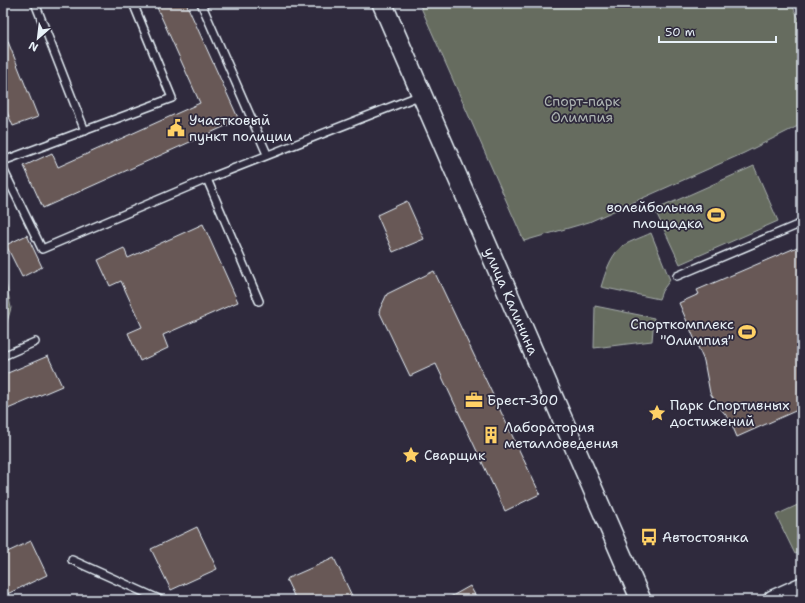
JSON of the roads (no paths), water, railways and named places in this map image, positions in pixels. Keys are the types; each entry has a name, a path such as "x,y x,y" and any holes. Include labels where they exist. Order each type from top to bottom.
{"main road":[{"name":"улица Калинина","path":"382,3 423,94 641,600"},
{"path":"773,600 802,587"}],"lane":[{"path":"35,3 85,131"},
{"path":"3,161 172,98 133,3"},
{"path":"201,3 267,154"},
{"path":"3,170 42,249 267,154 423,94"},
{"path":"207,179 259,302"},
{"path":"677,276 802,223"},
{"path":"3,356 35,342"},
{"path":"72,560 161,600"}],"place":[{"name":"Участковый пункт полиции","path":"176,128"},
{"name":"волейбольная площадка","path":"716,215"},
{"name":"Спорткомплекс \"Олимпия\"","path":"747,332"},
{"name":"Брест-300","path":"474,400"},
{"name":"Парк Спортивных достижений","path":"657,413"},
{"name":"Лаборатория металловедения","path":"491,435"},
{"name":"Сварщик","path":"411,455"},
{"name":"Автостоянка","path":"649,537"}],"park label":[{"name":"Спорт-парк Олимпия","path":"582,110"}]}
